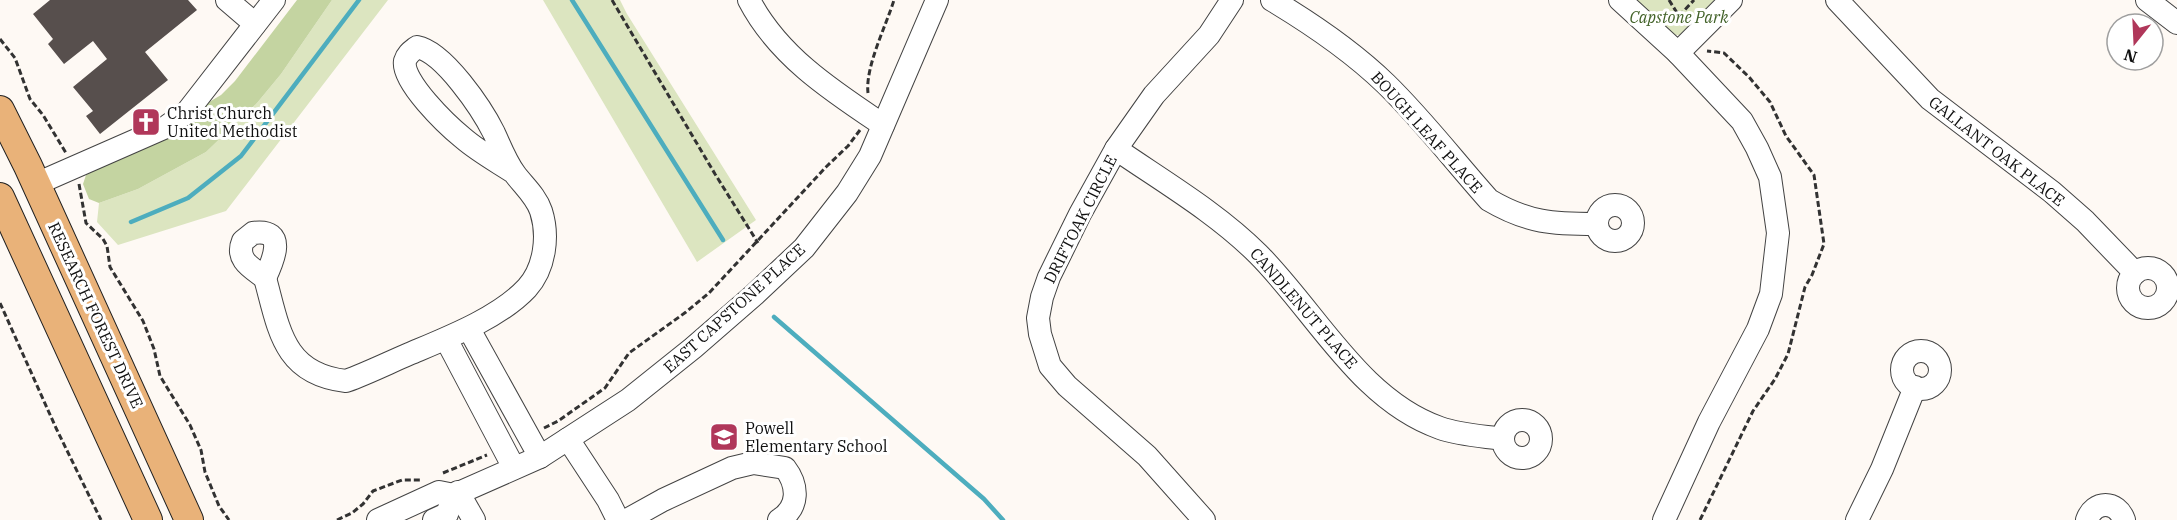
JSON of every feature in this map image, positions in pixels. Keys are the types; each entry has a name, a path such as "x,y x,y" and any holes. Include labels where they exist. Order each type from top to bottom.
{"main road":[{"name":"RESEARCH FOREST DRIVE","path":"0,110 189,520"},
{"path":"0,197 148,520"}],"street":[{"path":"227,0 255,24"},
{"path":"36,184 166,128 187,111 274,0"},
{"path":"749,0 755,12 795,60 832,91 876,120"},
{"name":"EAST CAPSTONE PLACE","path":"378,520 439,492 456,494 540,457 628,400 754,296 804,248 847,193 870,156 876,120 937,0"},
{"name":"DRIFTOAK CIRCLE","path":"1204,520 1147,456 1067,386 1050,366 1040,334 1038,318 1049,277 1116,149 1154,95 1209,35 1232,0"},
{"name":"BOUGH LEAF PLACE","path":"1272,0 1332,39 1387,84 1489,200 1508,212 1550,224 1596,224"},
{"path":"1620,0 1678,54 1742,121 1770,177 1778,233 1771,294 1758,329 1709,422 1664,520"},
{"path":"1678,54 1731,0"},
{"name":"GALLANT OAK PLACE","path":"1837,0 1930,99 2052,192 2135,273"},
{"path":"2147,0 2177,22"},
{"path":"265,278 285,344 296,359 310,370 328,379 346,381 469,329 515,299 529,286 544,256 545,227 540,209 513,172 483,112 440,60 427,49 417,47 407,54 404,63 407,75 421,95 462,138 513,172"},
{"name":"CANDLENUT PLACE","path":"1116,149 1239,237 1267,264 1356,369 1390,401 1413,416 1443,429 1503,439"},
{"path":"469,329 540,457"},
{"path":"446,339 514,468"},
{"path":"1857,520 1882,469 1915,387"},
{"path":"568,440 608,500 618,520"},
{"path":"627,520 663,500 732,468 753,463 785,468 794,482 796,494 787,513 779,520"},
{"path":"434,520 447,514 456,494"},
{"path":"456,494 474,520"},
{"path":"2087,520 2093,509 2104,504 2116,507 2124,520"}],"path":[{"path":"612,0 758,243"},
{"path":"528,436 558,421 605,388 629,353 710,293 826,166 848,146 862,126 876,120 869,99 867,83 894,0"},
{"path":"1679,16 1694,0"},
{"path":"0,39 15,58 30,99 43,115 74,168 86,223 107,246 110,267 143,321 154,349 160,376 190,425 201,450 205,472 219,506 229,520"},
{"path":"0,303 56,428 101,520"},
{"path":"438,476 503,448"},
{"path":"337,520 358,509 373,491 402,480 427,480"}],"green space":[{"path":"297,0 332,0 281,74 257,103 206,152 138,189 99,203 89,199 83,184 86,175 221,95 235,81"},
{"path":"332,0 388,0 226,211 118,245 97,222 99,203 138,189 206,152 257,103 281,74"},
{"path":"543,0 620,0 756,220 697,262"},
{"name":"Capstone Park","path":"1633,0 1720,0 1682,35 1673,35"}],"building":[{"path":"50,0 188,0 197,10 145,52 168,80 100,134 86,116 93,111 73,87 107,59 93,41 64,64 48,44 53,39 33,14"}],"waterway":[{"path":"131,222 188,198 241,156 359,0"},
{"path":"572,0 723,240"},
{"path":"774,317 984,499 1003,520"}],"place":[{"name":"Christ Church United Methodist","path":"146,122"},
{"name":"Powell Elementary School","path":"724,437"}]}
